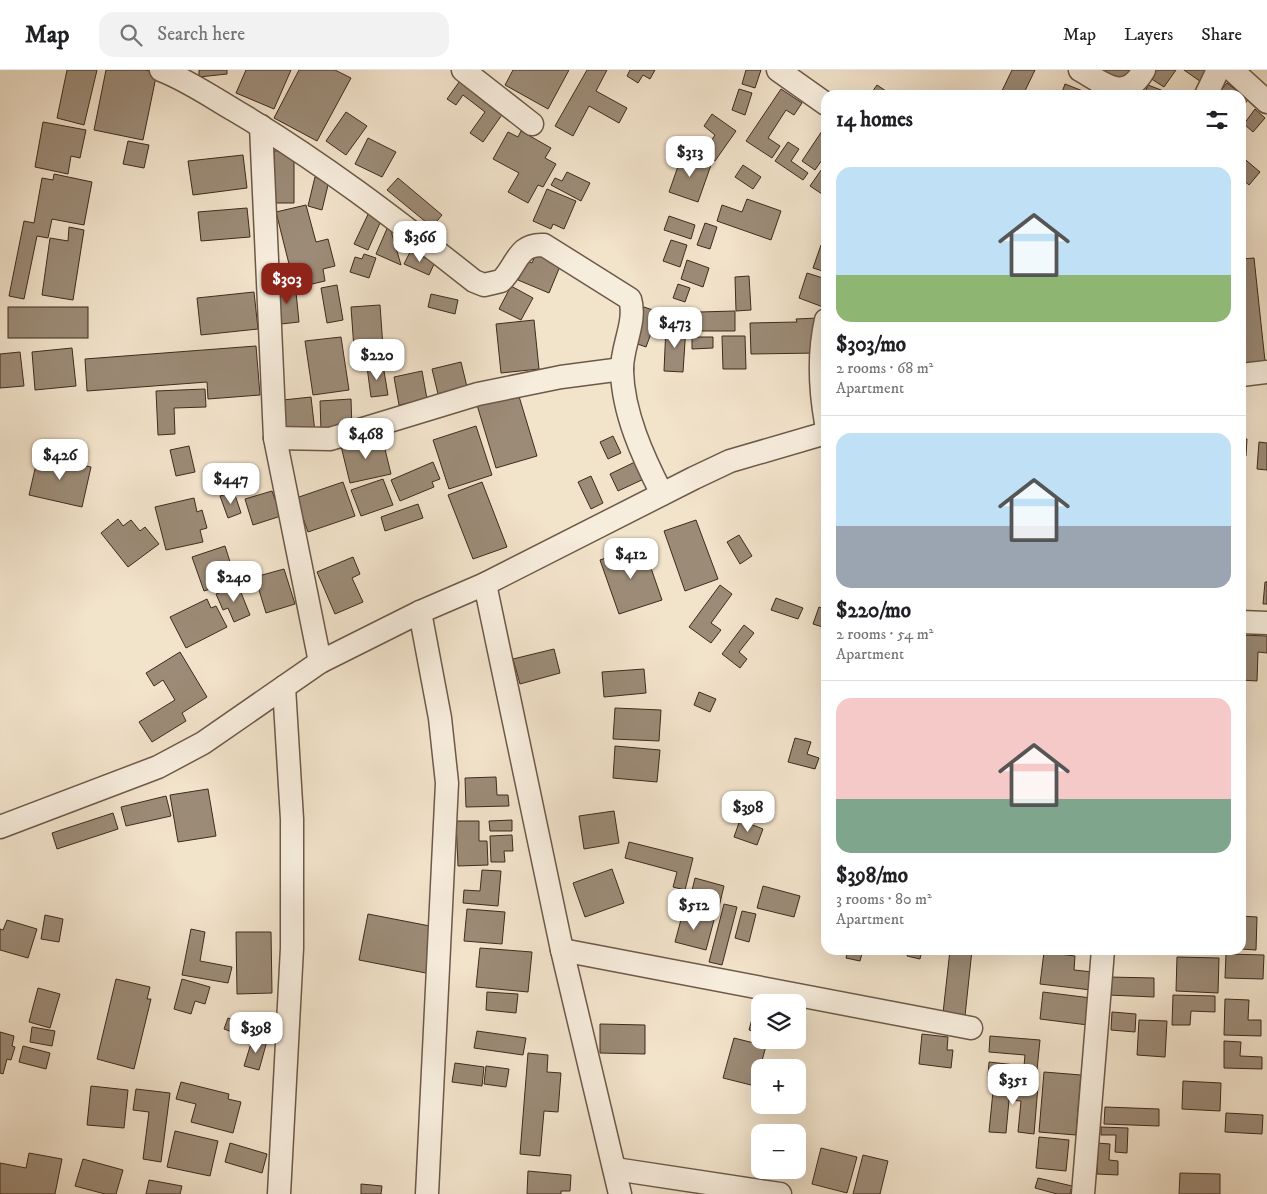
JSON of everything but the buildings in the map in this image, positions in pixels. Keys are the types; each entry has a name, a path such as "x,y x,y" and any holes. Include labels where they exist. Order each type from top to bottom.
{"street":[{"path":"161,70 176,76 261,126 378,205 474,281 484,285 501,281 524,249 537,244 552,249 630,299 633,309 622,369 624,391 647,465 662,494"},
{"path":"463,70 532,124"},
{"path":"778,70 821,100"},
{"path":"1080,70 1111,88 1122,89 1130,88 1137,82 1144,70"},
{"path":"1208,90 1218,70"},
{"path":"1232,70 1267,102"},
{"path":"261,126 275,438 320,662"},
{"path":"821,358 821,392"},
{"path":"275,438 314,440 336,438 478,394 562,377 622,369"},
{"path":"1246,374 1267,372"},
{"path":"0,827 158,767 203,743 320,662 420,612 485,584 730,461 821,434"},
{"path":"485,584 562,950 616,1169 620,1194"},
{"path":"420,612 440,718 448,783 427,1194"},
{"path":"1246,622 1267,623"},
{"path":"279,1194 292,948 292,819 284,688"},
{"path":"562,950 971,1028"},
{"path":"1083,1194 1102,955"},
{"path":"616,1169 780,1194"}]}
